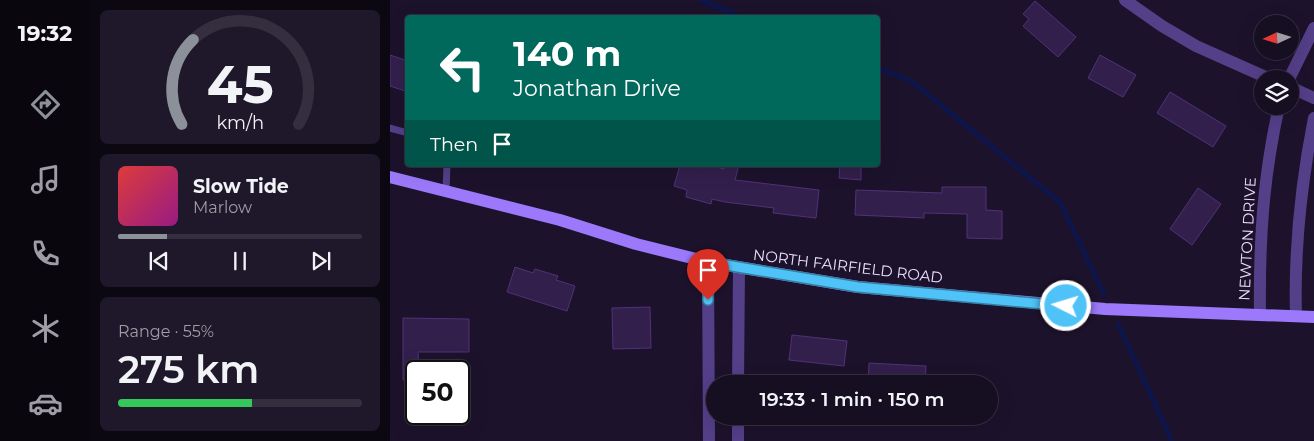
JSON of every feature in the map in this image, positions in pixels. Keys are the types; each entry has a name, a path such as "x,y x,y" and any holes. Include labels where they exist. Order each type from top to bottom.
{"main road":[{"name":"NORTH FAIRFIELD ROAD","path":"390,177 560,220 636,244 708,262 858,287 1105,309 1314,316"}],"street":[{"path":"1125,0 1162,26 1196,46 1254,72"},
{"path":"1294,70 1314,28"},
{"path":"1299,91 1314,98"},
{"name":"NEWTON DRIVE","path":"1260,315 1259,266 1262,206 1268,158 1277,115"},
{"path":"1296,316 1297,229 1305,164 1314,118"},
{"path":"708,262 709,441"},
{"path":"738,375 739,268"},
{"path":"738,425 738,441"}],"lane":[{"path":"390,128 405,132"},
{"path":"446,191 447,167"}],"building":[{"path":"1035,1 1076,37 1058,57 1023,26 1029,19 1023,14"},
{"path":"390,55 405,60 405,91 390,86"},
{"path":"1100,55 1136,75 1123,97 1088,78"},
{"path":"1170,92 1226,126 1213,147 1157,113"},
{"path":"679,167 717,167 724,169 724,167 738,167 735,180 819,190 816,218 773,213 774,208 712,199 711,204 686,197 687,190 674,186"},
{"path":"840,167 861,167 861,180 839,178"},
{"path":"942,187 986,187 986,210 1002,211 1002,239 967,238 967,214 924,213 924,218 855,215 856,190 942,193"},
{"path":"1198,188 1221,204 1192,245 1170,229"},
{"path":"515,267 533,273 535,269 558,276 556,280 575,286 567,311 507,292"},
{"path":"650,307 651,348 613,349 612,308"},
{"path":"403,318 469,319 469,352 418,352 418,360 405,360 405,380 403,380"},
{"path":"792,335 847,341 844,366 789,360"},
{"path":"869,363 926,366 926,375 868,375"}],"waterway":[{"path":"701,0 737,15"},
{"path":"880,69 911,81 1060,202 1104,294"},
{"path":"1118,324 1172,441"}],"route":[{"path":"708,300 708,262 858,287 1066,306"}]}
